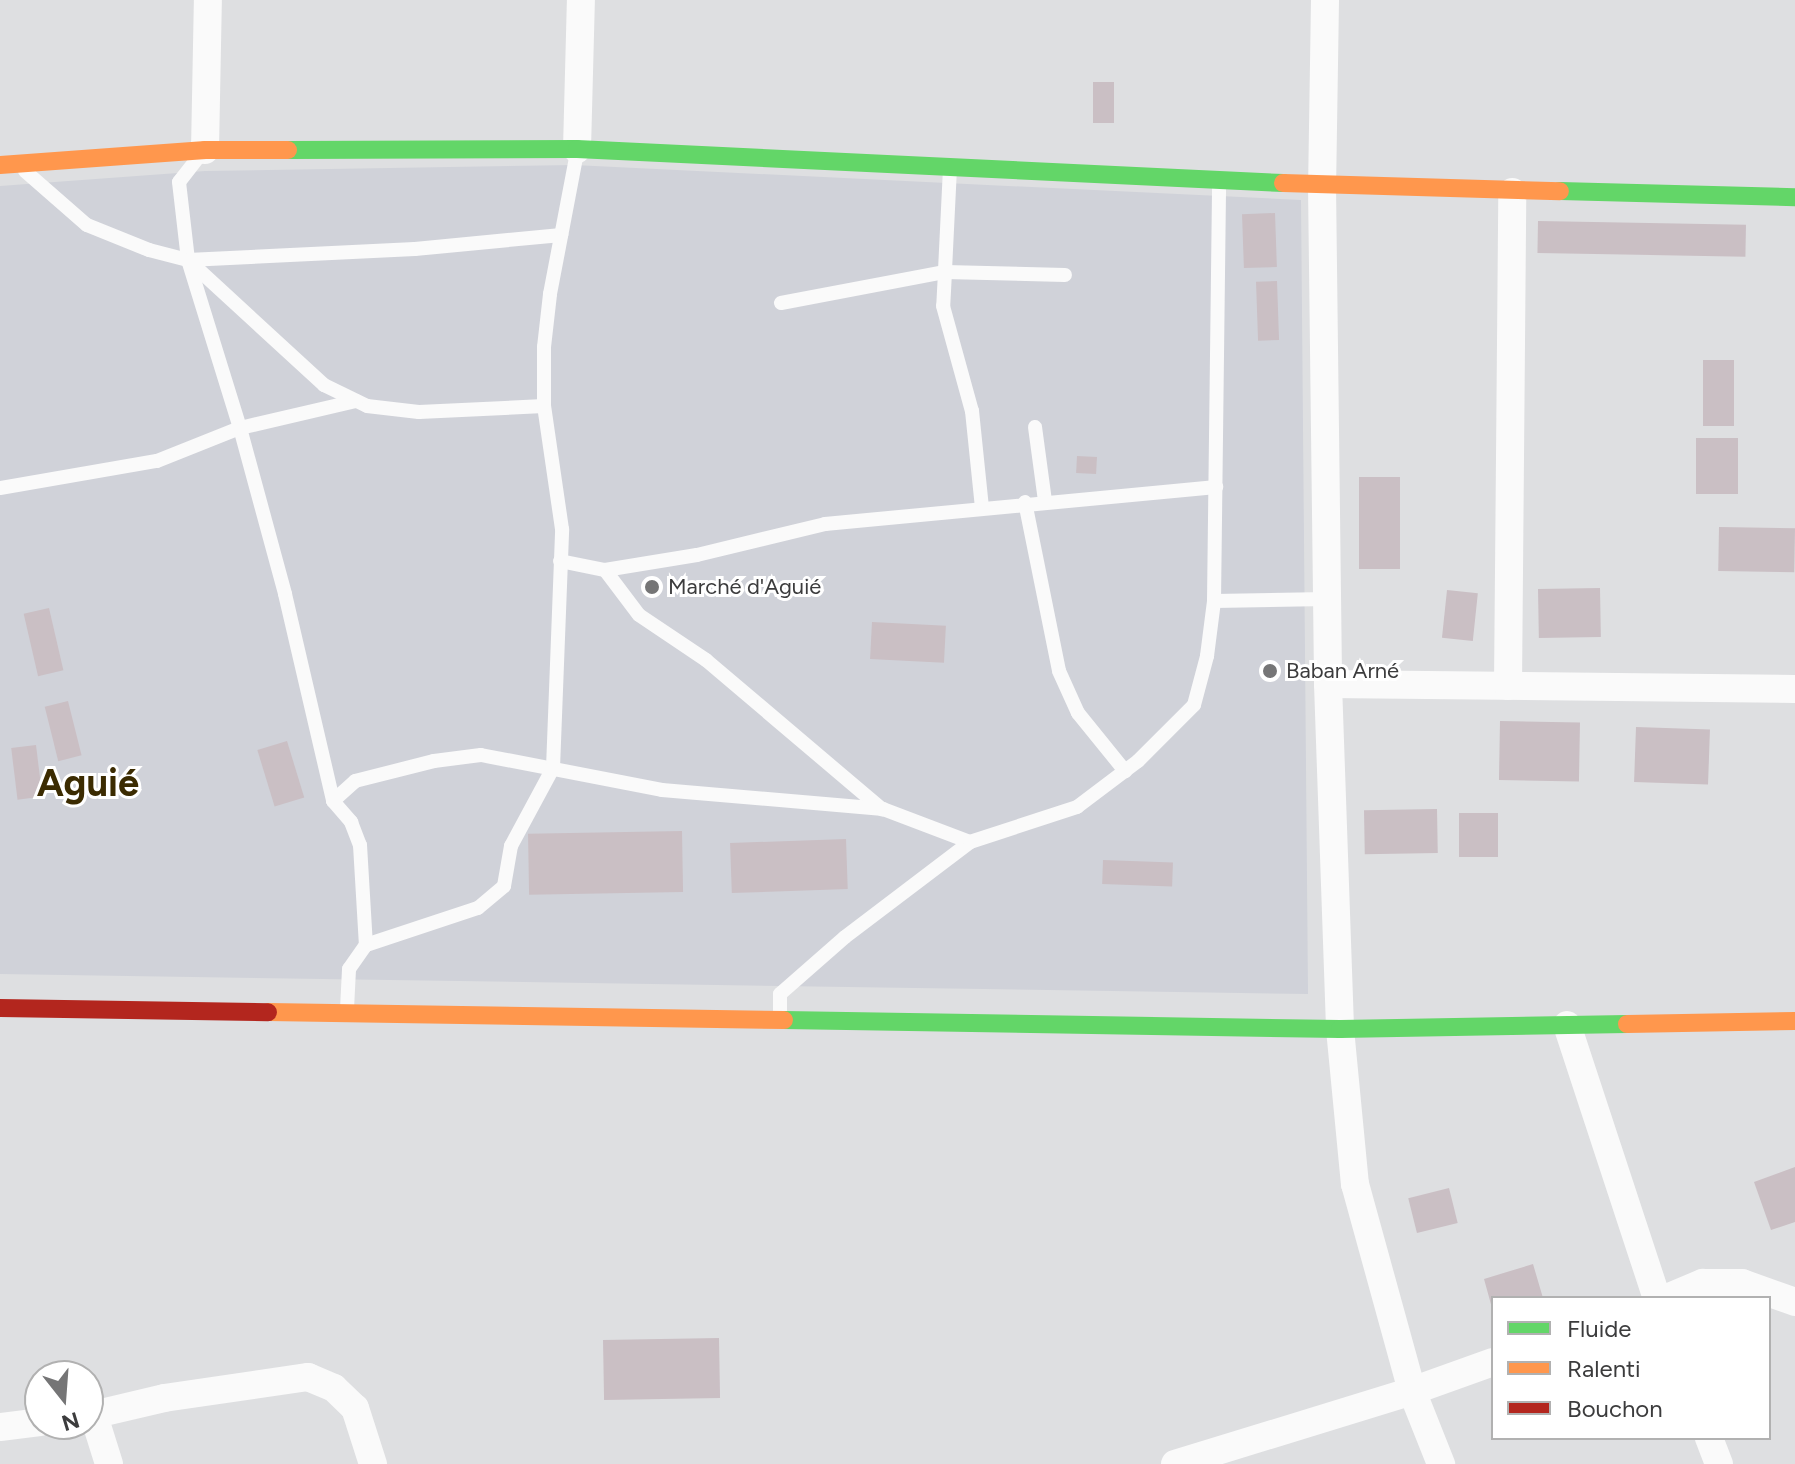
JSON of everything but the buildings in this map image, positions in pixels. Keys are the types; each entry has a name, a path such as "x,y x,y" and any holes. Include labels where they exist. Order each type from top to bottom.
{"main road":[{"path":"8,164 205,150 577,149 1219,181 1512,192 1795,197"},
{"path":"0,1008 1340,1029 1795,1021"}],"street":[{"path":"205,150 208,0"},
{"path":"577,149 581,0"},
{"path":"1325,0 1322,185 1328,684 1340,1029 1355,1184 1412,1391 1441,1464"},
{"path":"1508,686 1512,192"},
{"path":"1328,684 1795,689"},
{"path":"1567,1025 1656,1296"},
{"path":"1672,1296 1703,1283 1742,1283 1795,1302"},
{"path":"1175,1464 1412,1391 1491,1363"},
{"path":"104,1413 164,1398 308,1377 334,1388 355,1408 373,1464"},
{"path":"0,1427 24,1424"},
{"path":"100,1440 109,1464"},
{"path":"1710,1440 1719,1464"}],"lane":[{"path":"347,1014 349,969 366,945 478,908 504,886 511,846 553,768 562,529 544,406 544,347 577,149"},
{"path":"205,150 179,182 188,260 240,428 288,608 333,801 351,822 360,845 366,945"},
{"path":"8,164 87,225 149,250 188,260 372,252 561,235"},
{"path":"950,167 943,306 972,411 982,507"},
{"path":"780,1020 780,994 845,937 970,842 1077,807 1125,771 1194,705 1207,656 1214,601 1219,181"},
{"path":"188,260 324,385 367,406 419,412 544,406"},
{"path":"781,303 945,272 1065,275"},
{"path":"0,488 157,461 240,428 356,401"},
{"path":"1035,427 1045,501"},
{"path":"560,561 605,570 697,555 825,524 1025,502 1216,487"},
{"path":"1025,502 1059,671 1078,713 1125,771"},
{"path":"605,570 639,615 706,660 883,809"},
{"path":"1214,601 1327,599"},
{"path":"333,801 355,781 434,761 481,755 662,790 883,809 970,842"}],"shaded area":[{"name":"Marché d'Aguié","path":"574,165 1301,200 1308,994 0,974 0,186 205,171"}],"traffic: fast":[{"path":"288,150 577,149 1283,183"},
{"path":"1560,191 1795,197"},
{"path":"784,1020 1340,1029 1627,1024"}],"traffic: slow":[{"path":"0,165 205,150 288,150"},
{"path":"1283,183 1560,191"},
{"path":"268,1012 784,1020"},
{"path":"1627,1024 1795,1021"}],"traffic: jam":[{"path":"0,1008 268,1012"}],"place":[{"name":"Marché d'Aguié","path":"652,587"},
{"name":"Baban Arné","path":"1270,671"}],"district":[{"name":"Aguié","path":"88,784"}]}
